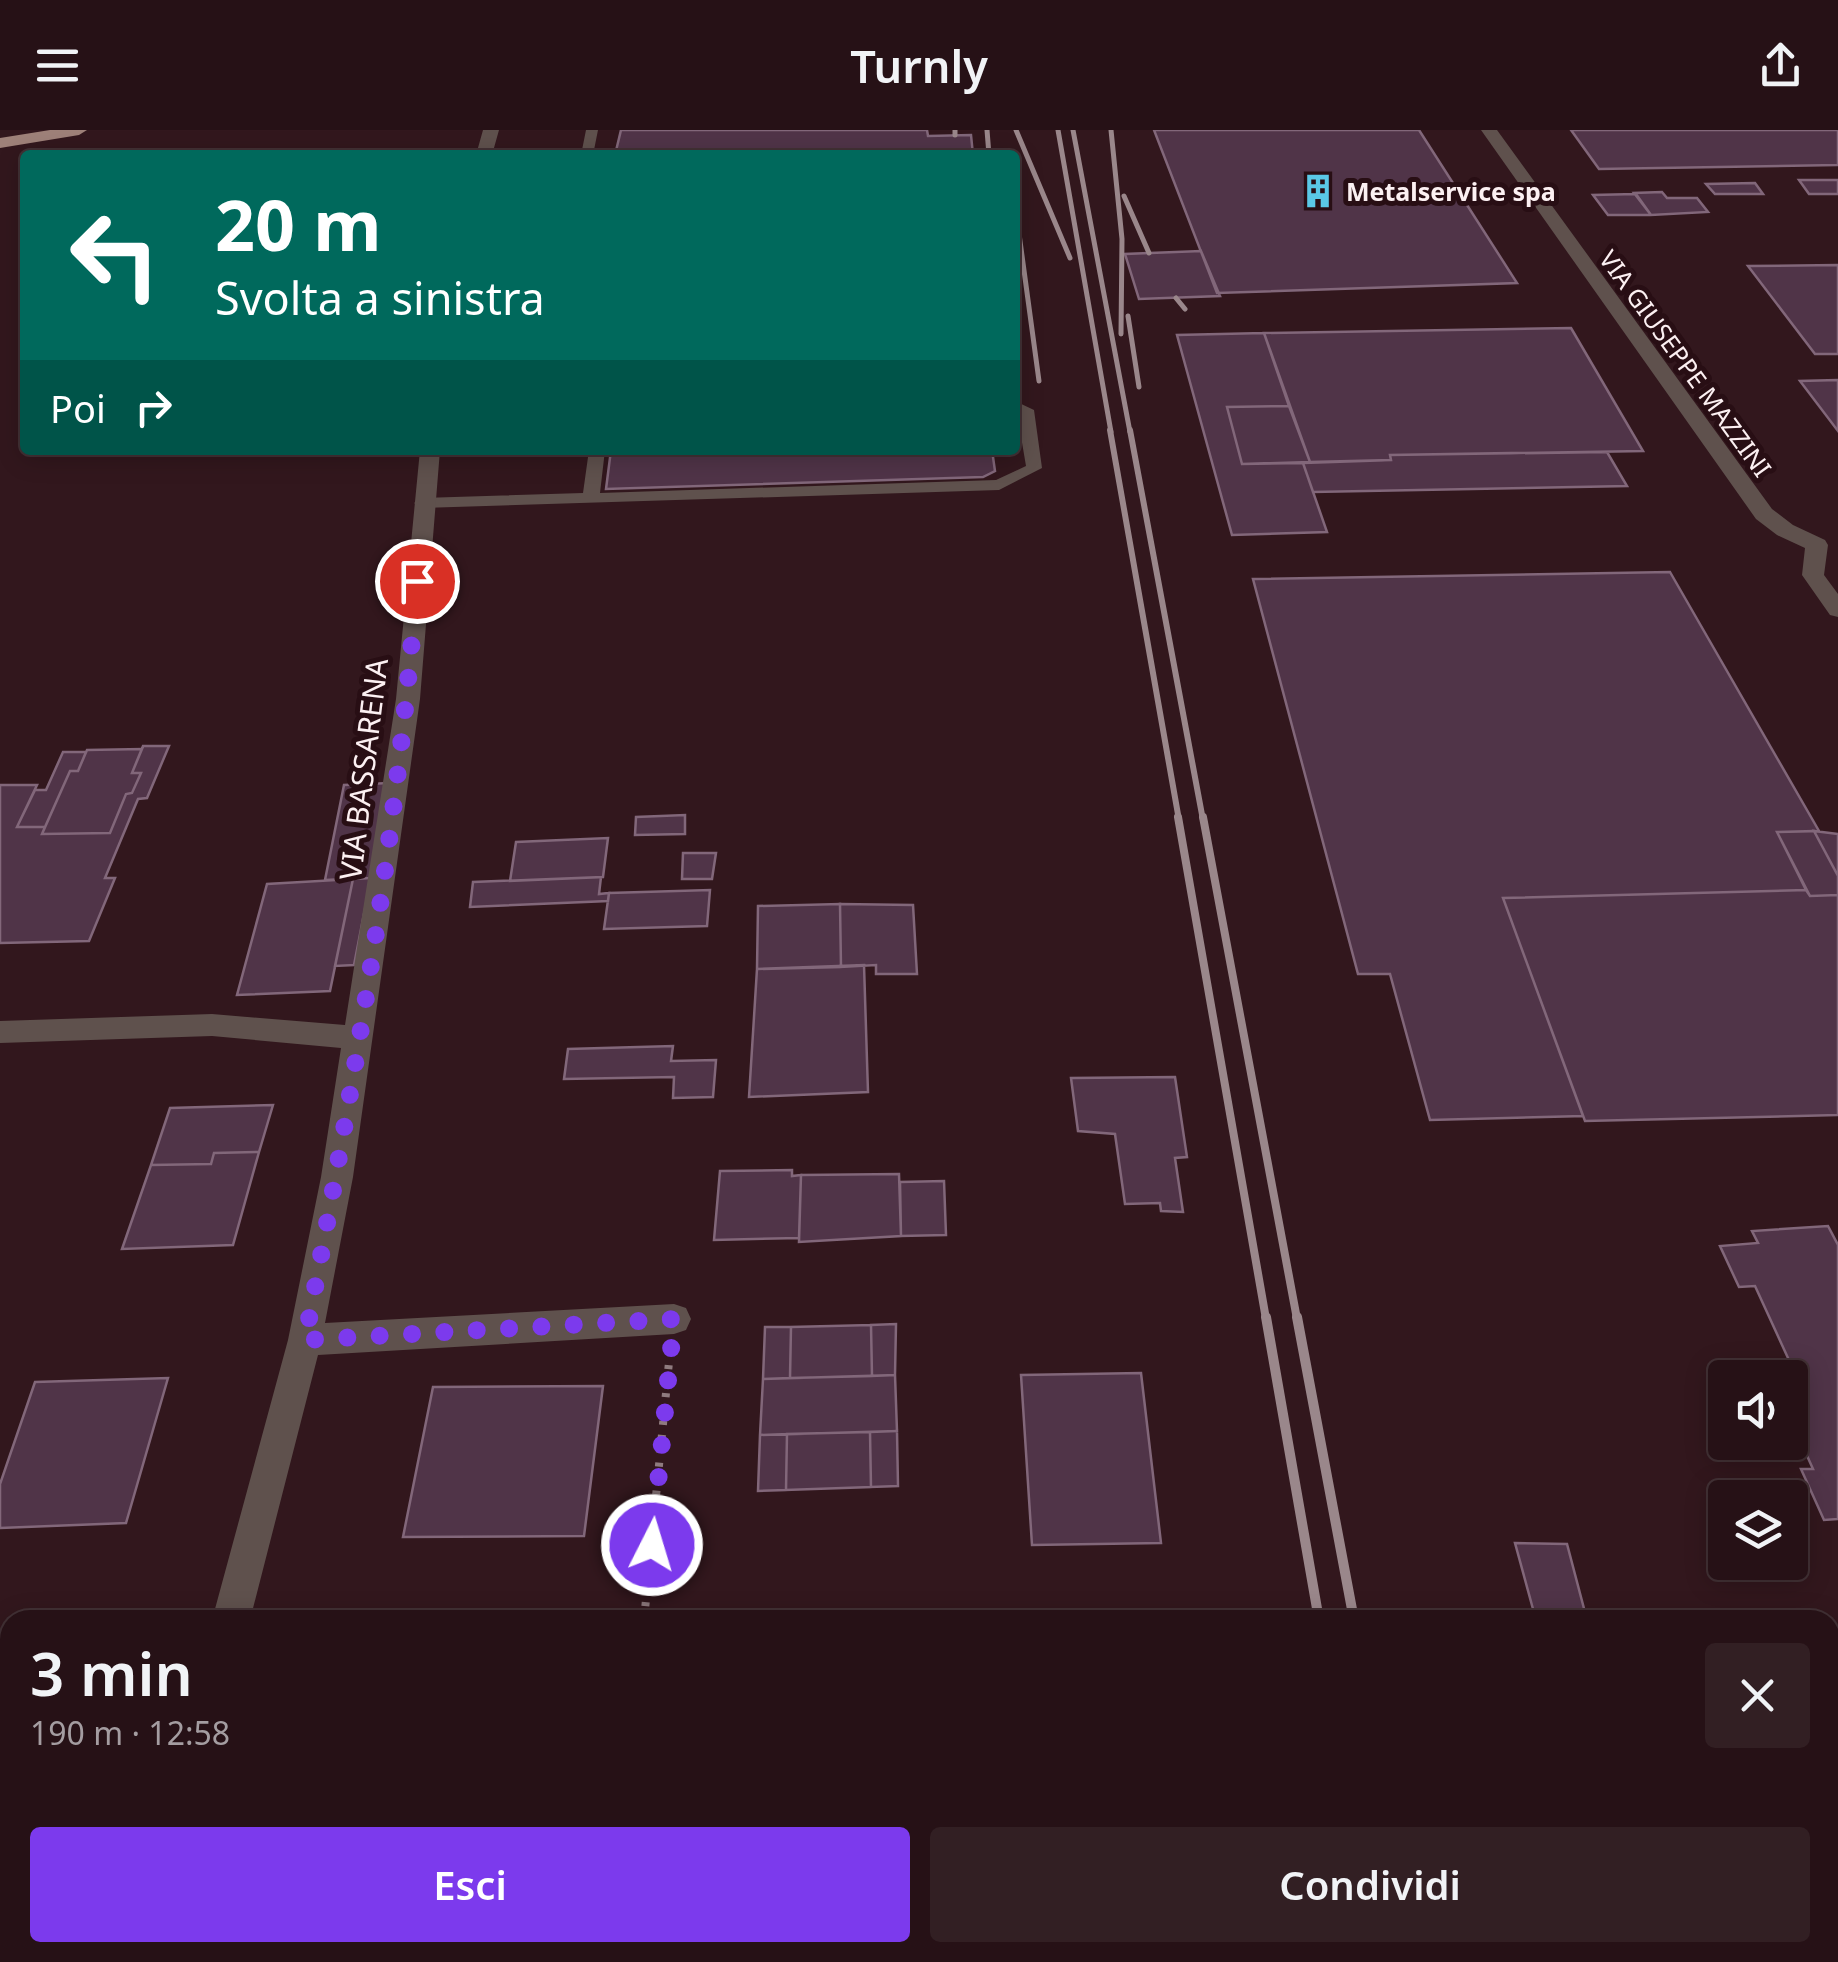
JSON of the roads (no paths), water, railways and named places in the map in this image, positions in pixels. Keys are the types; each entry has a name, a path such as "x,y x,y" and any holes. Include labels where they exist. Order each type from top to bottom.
{"main road":[{"path":"0,144 79,130"}],"street":[{"name":"VIA GIUSEPPE MAZZINI","path":"1489,130 1764,514 1785,530 1827,548 1813,575 1838,610"},
{"name":"VIA BASSARENA","path":"234,1610 305,1340 359,1036 408,699 422,503 429,455"},
{"path":"0,1032 212,1026 322,1037 359,1036"},
{"path":"305,1340 674,1319"}],"lane":[{"path":"422,503 999,485 1034,468 1026,410 1020,408"},
{"path":"591,498 596,455"}],"railway":[{"path":"955,130 955,135"},
{"path":"987,130 989,150"},
{"path":"1016,130 1070,258"},
{"path":"1058,130 1111,432"},
{"path":"1073,130 1130,432"},
{"path":"1111,130 1122,239 1121,334"},
{"path":"1124,196 1149,253"},
{"path":"1020,241 1039,381"},
{"path":"1176,298 1185,309"},
{"path":"1128,316 1139,387"},
{"path":"1110,430 1179,820"},
{"path":"1130,430 1203,820"},
{"path":"1178,817 1266,1319"},
{"path":"1203,817 1297,1319"},
{"path":"1266,1317 1317,1610"},
{"path":"1297,1317 1352,1610"}],"place":[{"name":"Metalservice spa","path":"1318,191"}]}
